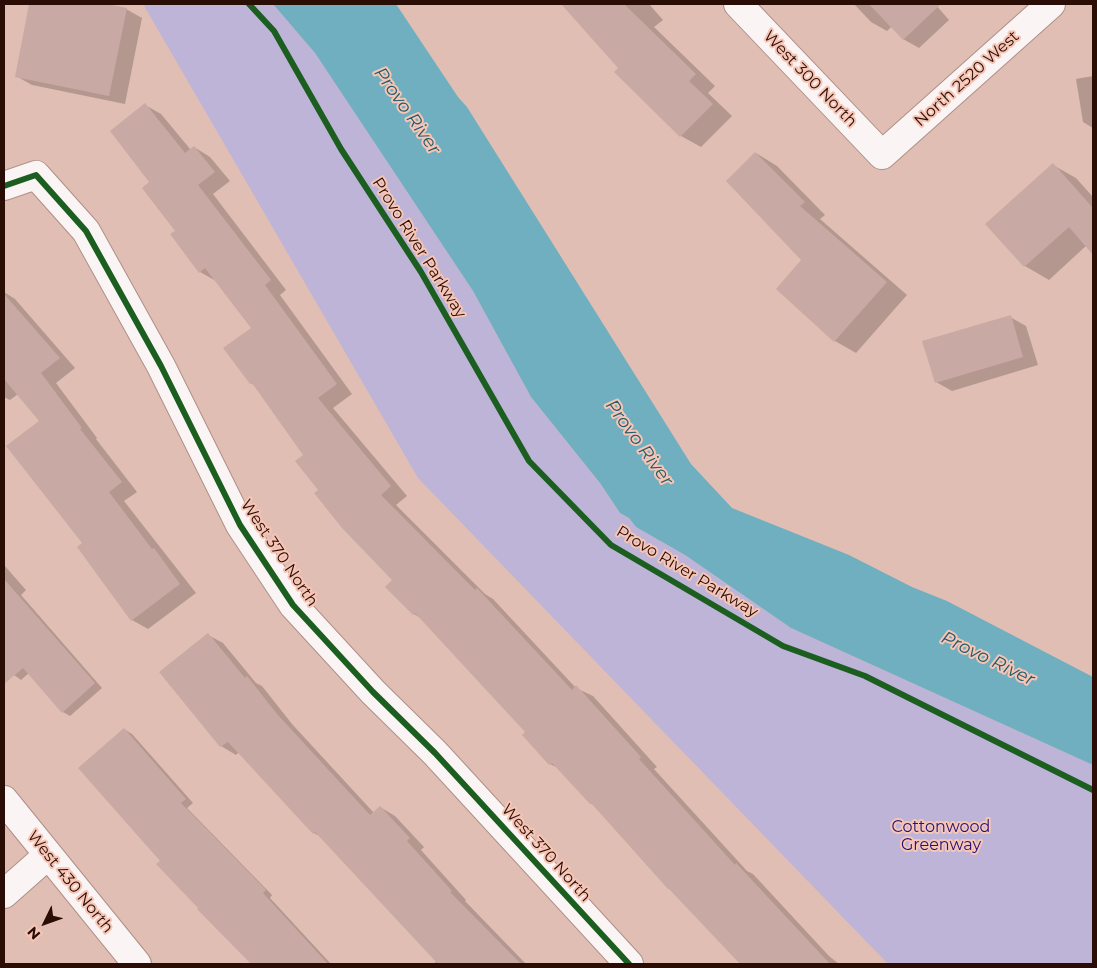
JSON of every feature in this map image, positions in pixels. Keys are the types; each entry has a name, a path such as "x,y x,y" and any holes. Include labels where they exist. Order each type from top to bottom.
{"street":[{"name":"West 300 North","path":"738,4 882,155"},
{"name":"North 2520 West","path":"882,155 1051,4"},
{"name":"West 370 North","path":"4,186 36,174 86,231 161,366 240,525 293,604 373,692 435,753 629,964"},
{"name":"West 430 North","path":"4,800 137,964"},
{"path":"4,894 48,855"}],"green space":[{"name":"Cottonwood Greenway","path":"143,4 273,4 315,53 473,291 531,397 600,483 620,513 629,518 636,527 685,555 791,628 1093,765 1093,964 888,964 418,478"}],"water":[{"name":"Provo River","path":"273,4 396,4 458,97 467,107 691,464 732,508 849,555 912,587 947,601 1093,677 1093,765 791,628 685,555 636,527 629,518 620,513 600,483 531,397 473,291 315,53"}],"building":[{"path":"29,4 107,4 127,8 109,96 15,77"},
{"path":"561,4 624,4 696,74 689,81 713,104 680,137 614,72 618,68"},
{"path":"869,4 941,4 903,40"},
{"path":"145,103 185,153 194,146 215,172 198,185 271,280 265,285 337,384 318,398 391,486 381,495 475,590 477,588 572,690 576,685 641,757 639,759 735,865 736,863 830,964 740,964 668,889 591,803 552,763 549,765 522,735 525,732 415,613 413,615 385,587 392,580 342,528 314,493 318,490 295,461 303,455 252,383 250,384 223,348 251,328 205,268 199,273 170,234 175,231 142,188 149,182 110,131"},
{"path":"755,152 805,202 800,206 887,282 834,342 776,289 801,260 726,181"},
{"path":"1053,163 1093,208 1093,255 1069,227 1024,267 985,224"},
{"path":"4,294 60,358 41,373 82,428 80,429 122,482 109,492 180,584 131,621 77,547 82,543 6,446 39,421 4,379"},
{"path":"1011,315 1023,357 935,383 922,341"},
{"path":"4,579 95,683 62,713 23,668 4,684"},
{"path":"208,633 245,678 247,676 277,714 370,815 380,806 410,838 407,841 452,891 450,892 521,964 438,964 228,742 220,747 159,672"},
{"path":"124,728 186,799 181,803 266,890 263,893 328,964 251,964 156,864 160,861 78,768"}],"cycle path":[{"name":"Provo River Parkway","path":"249,4 274,31 341,149 421,272 529,461 611,545 783,646 865,676 1093,790"},
{"path":"4,186 36,175 86,231 161,366 240,525 293,605 373,692 435,753 629,964"}]}
